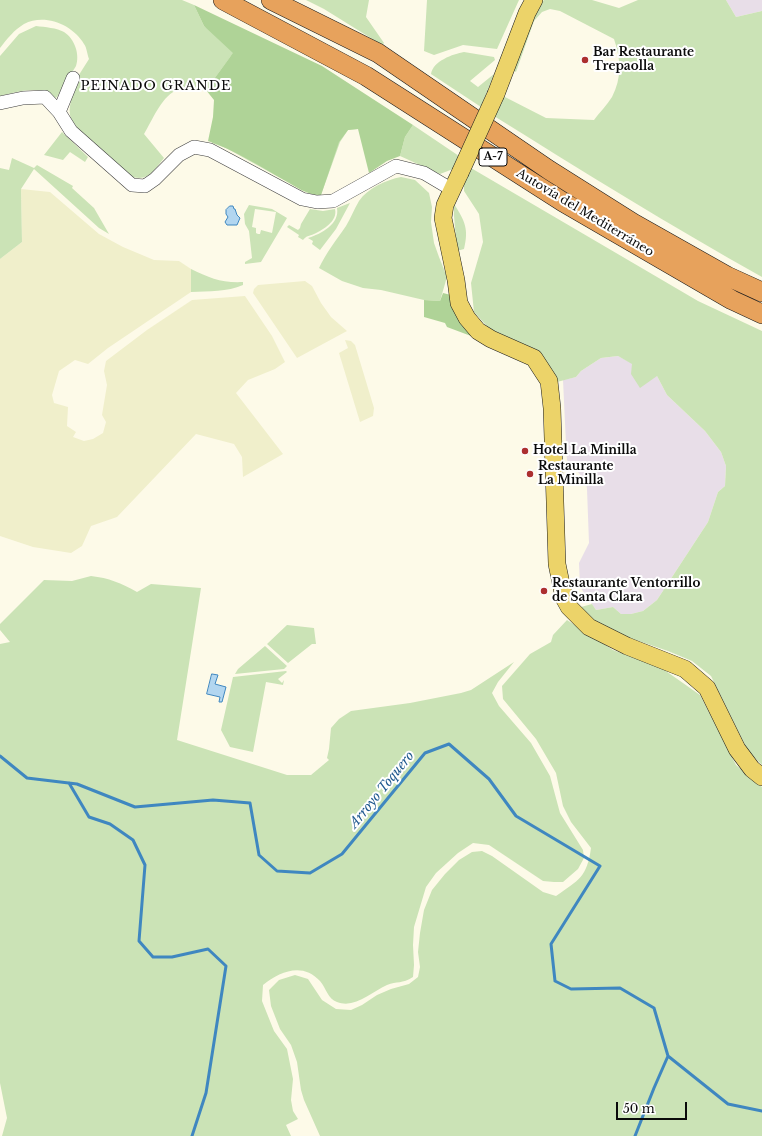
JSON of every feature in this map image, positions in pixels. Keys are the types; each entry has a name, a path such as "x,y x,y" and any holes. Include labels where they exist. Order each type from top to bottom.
{"highway":[{"name":"Autovía del Mediterráneo","path":"223,0 366,76 563,202 732,300 762,314"},
{"name":"Autovía del Mediterráneo","path":"271,0 378,53 549,170 633,223 727,276 762,292"}],"main road":[{"path":"534,0 527,13 496,94 445,205 443,218 456,280 459,303 467,318 478,331 491,339 534,358 549,381 552,408 557,564 564,598 569,607 589,627 627,646 685,669 707,688 737,749 752,769 762,778"}],"street":[{"path":"59,112 73,78"},
{"path":"0,103 23,98 44,97 59,112 71,131 132,185 145,186 155,179 179,155 194,147 210,150 302,199 317,202 333,201 396,166 424,173 451,190"}],"shaded area":[{"path":"726,0 762,0 762,11 736,17"},
{"path":"618,356 657,376 667,395 705,431 721,452 726,466 725,486 718,492 708,522 657,600 643,611 631,614 621,614 613,607 596,610 580,587 579,563 589,543 587,489 586,481 567,460 566,444 563,380 576,377 581,371 601,358"}],"green space":[{"path":"0,0 182,0 194,5 204,26 358,129 348,130 340,142 321,195 302,190 226,148 212,143 231,56 206,90 182,89 175,91 165,99 157,110 144,134 164,158 154,171 146,177 136,178 130,176 78,129 70,115 71,101 80,80 77,78 89,59 85,46 79,37 66,26 58,23 49,20 32,21 17,29 0,48"},
{"path":"306,0 369,0 366,17 384,43 382,45 324,9"},
{"path":"427,0 519,0 497,49 463,45 434,55 424,51"},
{"path":"544,0 592,0 619,8 638,0 726,0 736,17 762,11 762,277 627,198 494,116 503,96 546,118 594,120 612,97 618,83 619,76 619,61 614,39 560,11 550,9 542,12 534,21 516,72 511,69 534,10"},
{"path":"194,5 322,66 413,125 405,137 400,156 387,161 369,173 358,129 348,130 339,142 321,195 316,195 302,190 237,153 208,141 213,117 214,100 206,90 233,53 204,26"},
{"path":"36,26 51,28 64,32 68,35 76,48 76,66 55,98 42,91 36,90 22,91 0,96 0,56 19,34"},
{"path":"464,52 494,57 495,60 470,81 478,87 494,74 481,107 431,74 435,65 439,62 454,54"},
{"path":"413,125 459,156 453,169 440,174 400,156 405,137"},
{"path":"62,132 88,157 85,162 70,152 63,160 44,155"},
{"path":"12,158 34,168 37,165 73,186 72,188 94,208 109,234 99,228 34,169 21,189 22,242 0,259 0,168 9,170"},
{"path":"471,168 698,301 762,331 762,765 748,751 711,676 692,661 618,634 595,621 581,607 592,604 596,610 613,607 621,614 631,614 643,611 657,600 708,522 718,492 725,486 726,466 721,452 705,431 667,395 657,376 640,388 631,374 632,364 618,356 601,358 581,371 576,377 557,382 494,334 474,312 471,283 483,242 479,214 464,191 464,183"},
{"path":"401,177 415,180 429,193 432,207 431,222 434,243 447,277 440,301 424,300 381,290 363,288 342,281 319,268 363,196 378,185"},
{"path":"21,189 50,192 99,234 123,247 154,260 179,261 191,269 191,292 108,348 88,364 75,360 59,371 52,395 54,403 68,407 67,426 76,432 73,437 84,441 93,439 103,433 106,422 102,415 107,385 104,371 106,361 147,330 192,300 245,296 272,336 285,362 275,369 248,380 236,393 283,454 243,477 242,457 234,444 196,434 117,517 91,526 82,546 71,553 33,547 0,536 0,259 22,242"},
{"path":"350,203 336,229 320,250 312,244 313,241 308,238 328,228 336,219 337,208"},
{"path":"454,204 461,215 466,230 464,249 457,251 454,216"},
{"path":"249,205 272,209 287,218 261,262 245,264 245,262 252,258 249,231 245,224 244,214","holes":["255,209 276,212 272,233 261,230 260,234 256,233 256,228 252,227"]},
{"path":"310,209 323,211 335,209 335,213 329,224 303,240 298,237 299,235 287,227 289,225 298,230"},
{"path":"191,269 204,275 228,282 243,282 243,285 224,290 191,292"},
{"path":"305,281 312,286 321,303 331,317 347,331 297,358 253,293 254,289 258,285"},
{"path":"443,293 451,295 479,339 447,327 445,323 424,317 424,300 440,301"},
{"path":"345,340 351,341 355,345 374,408 373,416 360,422 339,353 348,348"},
{"path":"91,576 115,581 137,592 151,584 201,588 177,740 287,775 311,775 329,760 327,758 331,728 339,719 351,711 410,703 471,690 514,662 498,682 492,693 499,706 531,743 550,776 560,813 583,850 584,858 578,869 563,882 543,881 489,845 473,843 458,853 436,873 426,887 414,927 413,977 406,981 387,985 357,1002 344,1004 334,1001 329,996 320,981 313,975 299,970 284,973 263,985 262,1001 274,1031 287,1049 293,1079 291,1100 293,1111 298,1119 286,1125 291,1136 2,1136 7,1118 0,1083 0,644 10,642 0,630 0,624 44,580 72,581"},
{"path":"567,620 613,650 663,669 700,695 736,765 762,787 762,1136 320,1136 304,1100 297,1062 291,1045 280,1029 271,1006 269,990 279,980 295,975 308,979 322,1000 336,1009 351,1010 377,995 409,984 418,977 420,967 418,952 420,933 424,910 432,890 459,860 472,852 482,851 492,856 543,892 556,896 571,886 581,877 584,872 591,848 571,822 563,806 556,773 536,739 503,699 502,686 530,654 551,642 553,635"},
{"path":"287,625 314,628 316,644 312,644 288,663 267,644"},
{"path":"265,646 287,666 284,669 235,674 238,669"},
{"path":"287,672 278,679 282,683 284,680 283,685 266,682 253,752 230,747 221,730 233,677"}],"water":[{"path":"230,206 233,206 240,218 237,225 227,225 225,222 228,217 226,210"},
{"path":"212,674 218,675 215,684 226,687 222,702 219,702 220,697 207,694"}],"waterway":[{"name":"Arroyo Toquero","path":"0,756 27,778 77,784 135,807 213,800 250,803 259,855 277,871 310,873 342,854 425,753 449,744 489,779 516,816 600,866 551,944 555,981 571,989 620,988 654,1008 668,1056 728,1104 762,1111"},
{"path":"69,783 89,817 110,824 133,840 145,865 139,941 153,957 172,957 208,949 226,966 206,1093 192,1136"},
{"path":"635,1136 668,1056"}],"place":[{"name":"Bar Restaurante Trepaolla","path":"585,60"},
{"name":"Hotel La Minilla","path":"525,451"},
{"name":"Restaurante La Minilla","path":"530,474"},
{"name":"Restaurante Ventorrillo de Santa Clara","path":"544,591"}],"district":[{"name":"PEINADO GRANDE","path":"156,86"}]}
